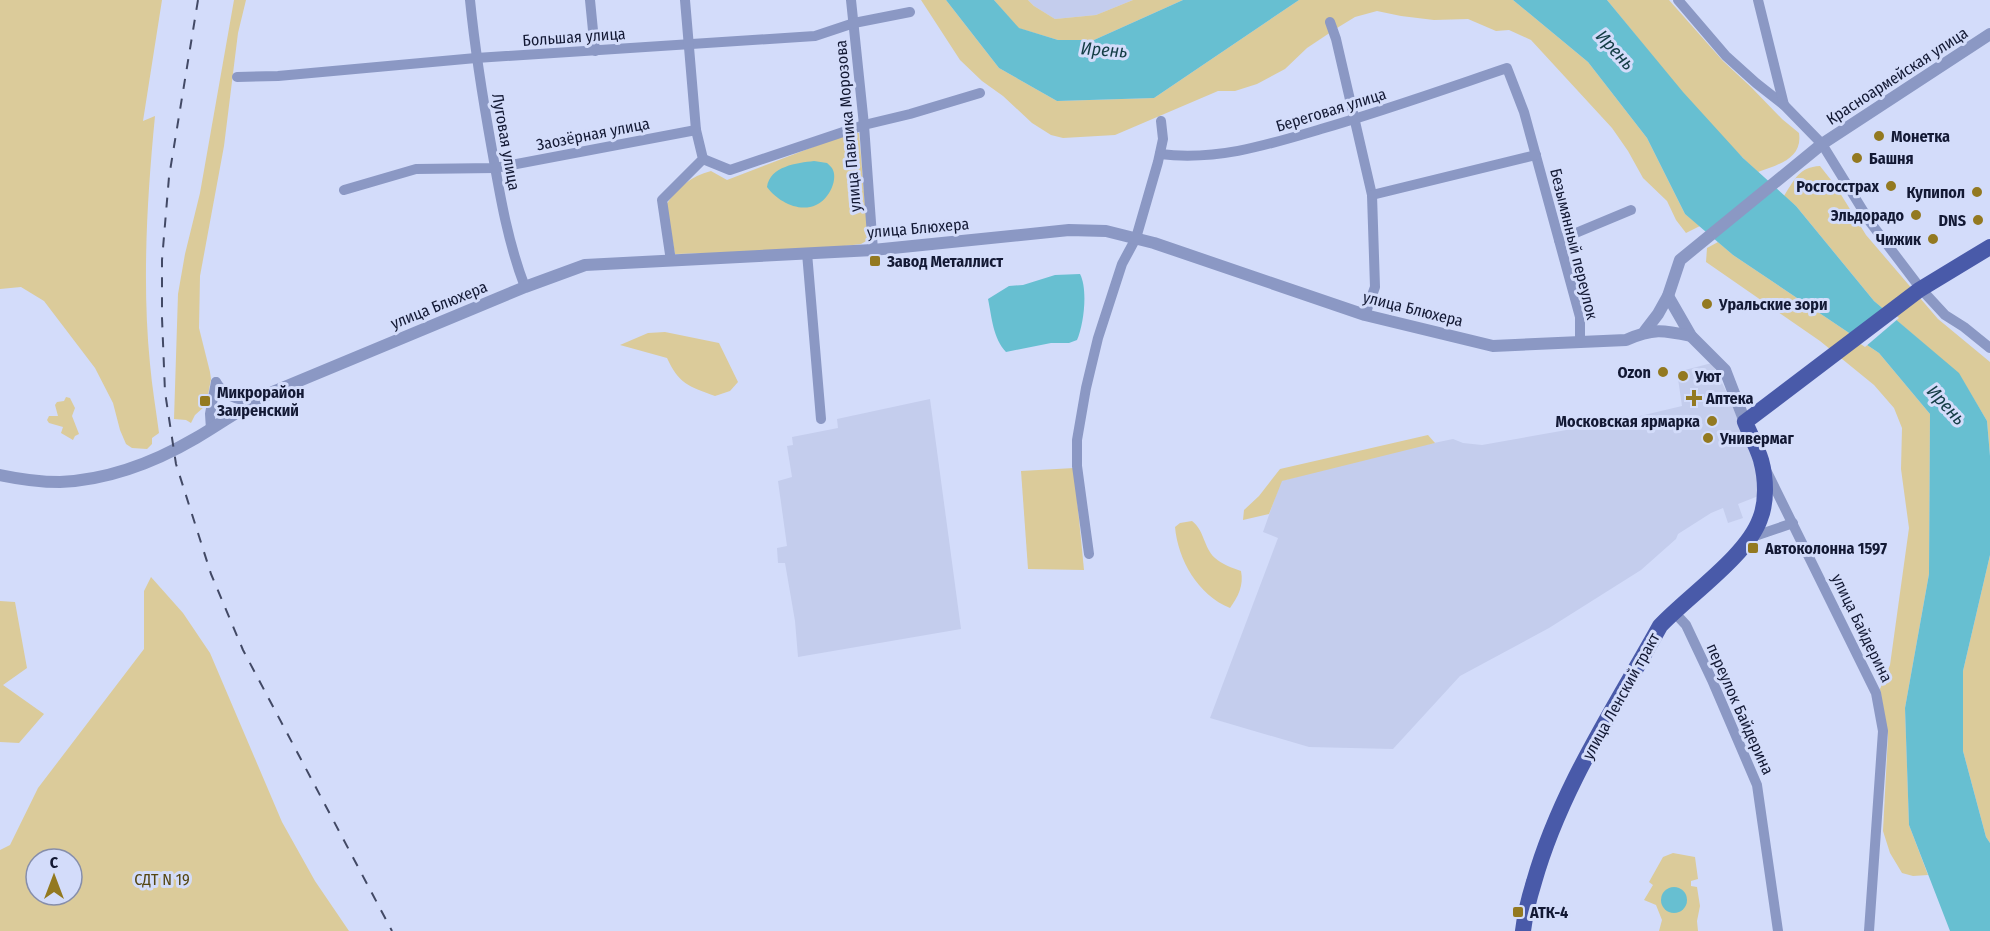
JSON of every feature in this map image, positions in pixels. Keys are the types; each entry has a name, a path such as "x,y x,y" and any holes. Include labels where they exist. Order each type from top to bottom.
{"main road":[{"path":"1745,422 1920,290 1990,247"},
{"name":"улица Ленский тракт","path":"1523,931 1524,916 1542,853 1574,780 1660,627 1742,549 1761,519 1765,487 1761,459 1745,422"}],"street":[{"name":"Луговая улица","path":"470,0 476,58 495,168 513,256 525,287"},
{"path":"590,0 595,51"},
{"path":"685,0 696,130 703,159"},
{"name":"улица Павлика Морозова","path":"851,0 864,125 873,250"},
{"path":"1678,0 1726,56 1785,105 1822,144 1870,222 1920,290 1945,315 1990,348"},
{"path":"1758,0 1785,105"},
{"name":"Большая улица","path":"237,77 293,75 476,58 815,36 854,23 910,12"},
{"path":"1330,22 1336,39 1372,195 1375,287 1365,315"},
{"name":"Красноармейская улица","path":"1822,144 1990,34"},
{"name":"Береговая улица","path":"1160,154 1186,158 1250,150 1354,120 1507,68"},
{"name":"Безымянный переулок","path":"1507,68 1524,112 1580,317 1580,341"},
{"path":"703,159 730,171 864,125 980,93"},
{"path":"1089,554 1077,465 1077,440 1098,338 1122,264 1136,238 1160,154 1163,139 1161,122"},
{"name":"Заозёрная улица","path":"344,190 416,170 495,168 696,130"},
{"path":"1645,331 1668,296 1680,260 1822,144"},
{"name":"Безымянный переулок","path":"1372,195 1536,155"},
{"path":"671,261 662,200 703,159"},
{"path":"1559,240 1631,210"},
{"name":"улица Блюхера","path":"0,475 57,482 98,477 132,467 211,429 275,391 525,287 585,265 873,250 1069,230 1106,231 1154,243 1365,315 1493,346 1626,340 1645,331 1667,331 1691,336"},
{"path":"807,253 821,419"},
{"path":"1668,296 1691,336 1725,370 1745,422"},
{"path":"211,429 210,414 216,382 219,388 231,397 254,402"},
{"name":"улица Байдерина","path":"1761,459 1876,693 1883,731 1869,931"},
{"path":"1749,538 1792,524"},
{"name":"переулок Байдерина","path":"1674,612 1686,626 1712,680 1757,785 1778,931"}],"shaded area":[{"path":"1028,0 1133,0 1096,15 1055,19"},
{"path":"1712,363 1731,401 1757,471 1761,495 1738,504 1743,518 1728,523 1723,508 1711,513 1678,534 1676,539 1641,570 1549,628 1460,676 1393,749 1309,747 1210,718 1278,538 1263,532 1281,481 1386,453 1453,439 1463,443 1482,445 1623,420 1682,406 1677,372"},
{"path":"930,399 961,629 798,657 795,621 785,563 778,563 777,548 787,546 778,481 792,477 787,446 793,445 792,437 838,428 837,419"}],"green space":[{"path":"0,0 162,0 143,121 155,116 148,209 146,303 151,373 159,433 152,438 152,444 147,449 132,448 126,444 113,403 95,368 44,301 21,287 0,289"},
{"path":"234,0 246,0 238,33 224,146 200,276 199,328 211,379 208,395 201,395 200,405 205,406 195,415 191,423 174,419 178,294 200,193"},
{"path":"921,0 946,0 999,68 1057,101 1154,98 1299,0 1513,0 1588,62 1647,138 1685,214 1700,226 1686,233 1676,220 1667,201 1643,178 1612,128 1531,40 1509,30 1496,31 1468,19 1434,20 1377,11 1355,17 1307,48 1285,69 1257,84 1235,91 1218,91 1115,135 1063,138 1051,135 1032,123 960,60"},
{"path":"994,0 1028,0 1055,19 1096,15 1133,0 1183,0 1094,40 1058,40 1018,28"},
{"path":"1607,0 1669,0 1723,61 1799,133 1797,149 1793,154 1781,163 1758,172 1698,110"},
{"path":"852,132 859,133 868,240 861,244 811,250 675,254 666,205 675,193 691,179 711,171 727,180"},
{"path":"1820,166 1835,185 1866,235 1938,319 1990,362 1990,456 1987,421 1959,374 1874,301 1796,206 1784,196 1802,171"},
{"path":"1718,242 1733,255 1879,353 1930,414 1929,574 1905,708 1909,825 1928,875 1913,876 1902,873 1890,853 1883,831 1888,736 1880,689 1890,665 1909,528 1901,469 1902,428 1894,408 1874,385 1820,341 1706,262 1707,248"},
{"path":"665,332 719,343 738,382 730,391 715,396 685,383 676,374 667,358 620,345 648,333"},
{"path":"66,397 70,398 75,408 72,416 79,434 73,440 61,433 63,427 49,423 47,420 49,416 58,416 55,405 57,402 64,401"},
{"path":"1428,435 1435,443 1282,481 1269,514 1243,520 1244,510 1259,496 1280,469"},
{"path":"1074,468 1084,570 1028,569 1021,471"},
{"path":"1192,521 1199,529 1211,554 1227,566 1241,571 1240,591 1230,608 1208,594 1185,564 1175,527 1180,523"},
{"path":"1990,555 1990,843 1986,837 1963,751 1963,671"},
{"name":"СДТ N 19","path":"151,577 183,613 210,653 282,822 315,881 349,931 0,931 0,850 10,845 38,788 144,649 144,591"},
{"path":"0,601 15,602 27,668 3,685 44,714 19,743 0,742"},
{"path":"1673,853 1695,857 1698,879 1691,881 1691,886 1697,887 1700,906 1698,931 1659,931 1662,920 1656,905 1644,900 1653,885 1649,882 1663,857"}],"water":[{"name":"Ирень","path":"946,0 994,0 1019,28 1058,40 1094,40 1183,0 1299,0 1154,98 1057,101 999,68"},
{"name":"Ирень","path":"1513,0 1607,0 1683,92 1743,158 1796,206 1874,301 1959,373 1987,421 1990,456 1990,555 1963,671 1963,751 1986,837 1990,843 1990,931 1950,931 1909,825 1905,708 1929,574 1930,414 1879,353 1733,255 1685,214 1647,138 1588,62"},
{"path":"814,161 827,163 833,169 834,175 831,190 820,203 803,208 796,207 776,197 767,187 773,174 779,170"},
{"path":"1080,274 1084,288 1084,307 1077,340 1006,352 996,334 988,299 1009,286 1023,285 1055,275"},
{"path":"1674,887 1683,891 1687,900 1683,909 1674,913 1665,909 1661,900 1665,891"}],"pier":[{"path":"1885,307 1899,318 1865,347 1849,336"}],"railway":[{"path":"198,0 169,177 162,260 165,392 176,464 211,574 243,650 392,931"}],"place":[{"name":"Монетка","path":"1879,136"},
{"name":"Башня","path":"1857,158"},
{"name":"Росгосстрах","path":"1891,186"},
{"name":"Купипол","path":"1977,192"},
{"name":"Эльдорадо","path":"1916,215"},
{"name":"DNS","path":"1978,220"},
{"name":"Чижик","path":"1933,239"},
{"name":"Завод Металлист","path":"875,261"},
{"name":"Уральские зори","path":"1707,304"},
{"name":"Ozon","path":"1663,372"},
{"name":"Уют","path":"1683,376"},
{"name":"Аптека","path":"1694,398"},
{"name":"Микрорайон Заиренский","path":"205,401"},
{"name":"Московская ярмарка","path":"1712,421"},
{"name":"Универмаг","path":"1708,438"},
{"name":"Автоколонна 1597","path":"1753,548"},
{"name":"АТК-4","path":"1518,912"}]}
